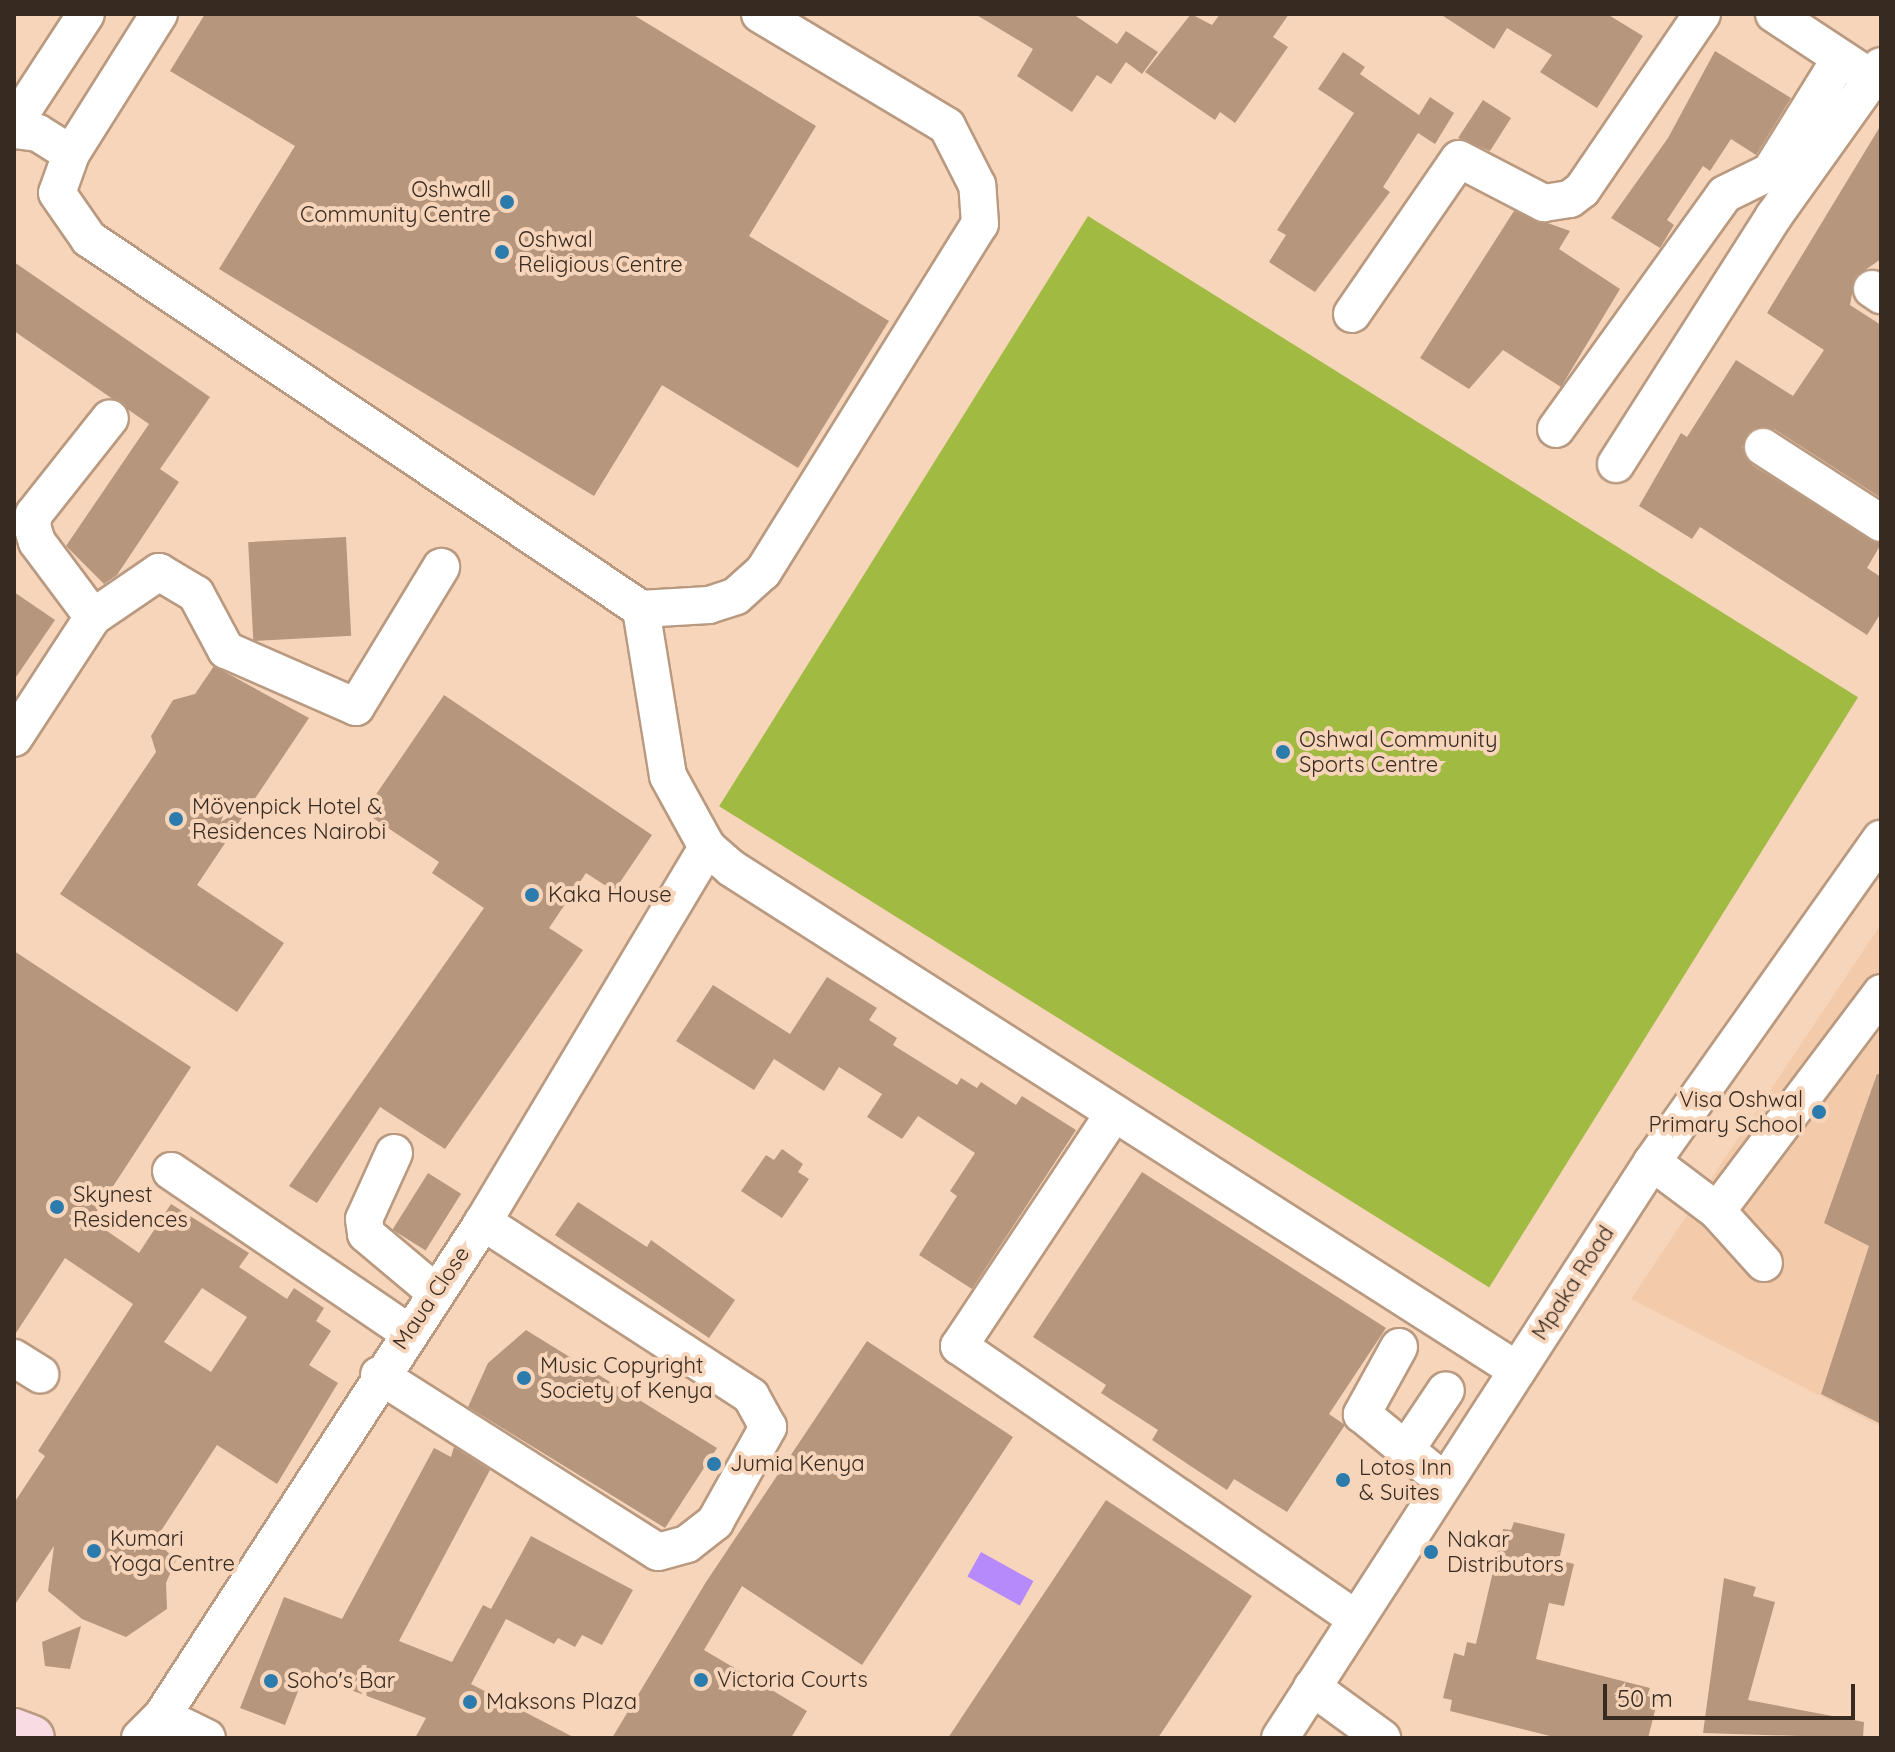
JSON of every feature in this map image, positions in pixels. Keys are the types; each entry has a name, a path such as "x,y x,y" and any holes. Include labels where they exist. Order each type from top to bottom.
{"main road":[{"path":"14,1731 32,1738"}],"street":[{"path":"71,154 38,133 14,127 86,14"},
{"path":"159,14 71,154 57,193 89,239 641,609 709,605 736,596 763,572 980,224 977,185 947,126 760,14"},
{"path":"1352,314 1459,159 1544,203 1570,199 1582,190 1702,14"},
{"path":"1616,464 1774,216 1878,76 1840,59 1774,14"},
{"path":"1556,429 1725,194 1770,172 1840,59"},
{"path":"93,617 37,542 32,526 34,514 110,418"},
{"path":"1763,447 1881,523"},
{"path":"14,738 93,617 126,600 159,572 196,594 226,650 356,707 441,567"},
{"path":"641,609 668,776 707,847 1114,1113 1517,1370"},
{"name":"Mpaka Road","path":"1280,1738 1652,1162 1846,893 1880,840"},
{"name":"Maua Close","path":"151,1727 434,1291 483,1222 707,847"},
{"path":"1717,1211 1881,993"},
{"path":"1114,1113 959,1346 1356,1619"},
{"path":"394,1153 364,1219 366,1234 434,1291"},
{"path":"1652,1162 1717,1211 1764,1263"},
{"path":"171,1171 408,1332"},
{"path":"379,1375 658,1552 687,1544 715,1522 768,1427 751,1396 483,1222"},
{"path":"1399,1347 1362,1414 1445,1482"},
{"path":"1405,1451 1446,1390"},
{"path":"1312,1687 1382,1738"},
{"path":"151,1727 207,1738"}],"shaded area":[{"name":"Visa Oshwal Primary School","path":"1881,924 1881,1427 1631,1299"},
{"path":"981,1552 1033,1581 1020,1606 967,1576"}],"green space":[{"name":"Oshwal Community Sports Centre","path":"1088,216 1858,697 1489,1287 719,806"}],"building":[{"name":"Oshwal Religious Centre","path":"205,14 632,14 816,126 749,236 889,321 798,468 662,385 594,496 219,269 295,146 170,71"},
{"path":"975,14 1073,14 1117,44 1126,31 1158,52 1142,74 1126,62 1111,84 1097,75 1072,112 1017,76 1033,49"},
{"path":"1191,14 1212,25 1220,14 1289,14 1273,37 1288,47 1235,123 1220,112 1215,120 1145,72"},
{"path":"1440,14 1607,14 1643,36 1597,108 1540,72 1552,55 1507,28 1494,49"},
{"path":"1715,51 1791,98 1756,155 1731,139 1710,171 1703,166 1667,220 1674,225 1660,248 1611,218 1668,138"},
{"path":"1343,52 1365,67 1360,74 1419,115 1430,97 1454,113 1435,144 1418,133 1383,187 1390,192 1315,292 1269,262 1286,235 1277,230 1354,113 1318,89"},
{"path":"1483,100 1511,118 1490,151 1458,138"},
{"path":"1881,125 1881,259 1855,277 1850,305 1881,325 1881,498 1774,429 1753,429 1742,447 1752,465 1881,544 1867,568 1881,577 1881,613 1867,635 1700,527 1692,539 1639,506 1681,433 1687,437 1736,360 1793,396 1824,350 1767,313"},
{"path":"1514,211 1570,231 1559,249 1620,289 1561,387 1503,350 1469,389 1420,358"},
{"path":"14,262 210,397 160,469 179,482 117,575 104,584 66,546 149,424 14,331"},
{"path":"346,537 351,636 253,641 248,542"},
{"path":"14,592 55,620 14,680"},
{"name":"Mövenpick Hotel & Residences Nairobi","path":"214,666 309,718 197,885 284,943 237,1012 60,894 156,752 151,736 173,700 195,694"},
{"name":"Kaka House","path":"444,695 652,835 614,891 586,873 549,928 583,950 445,1149 380,1107 317,1203 289,1186 484,908 432,873 439,862 364,812"},
{"path":"14,951 191,1067 91,1220 139,1253 171,1204 249,1253 239,1267 287,1299 294,1288 324,1308 316,1321 331,1331 309,1365 338,1383 277,1484 217,1445 155,1540 176,1560 166,1583 167,1609 126,1637 82,1619 48,1591 54,1546 14,1606 14,1503 45,1456 38,1451 133,1304 65,1258 14,1336","holes":["202,1288 247,1317 211,1372 164,1342"]},
{"path":"827,977 877,1008 869,1020 897,1038 893,1045 957,1085 961,1078 977,1088 981,1082 1016,1105 1022,1096 1076,1130 972,1289 919,1255 957,1196 950,1191 975,1153 918,1116 902,1139 867,1117 882,1094 839,1067 824,1091 774,1059 754,1090 676,1041 713,985 790,1034"},
{"path":"1877,1074 1881,1075 1881,1424 1821,1394 1869,1246 1824,1223"},
{"path":"782,1149 803,1164 798,1172 809,1179 782,1218 741,1191 766,1155 774,1160"},
{"path":"1142,1172 1386,1328 1329,1414 1345,1425 1287,1512 1234,1479 1227,1490 1152,1440 1158,1430 1101,1393 1106,1385 1033,1337"},
{"path":"428,1173 461,1194 426,1250 392,1230"},
{"path":"578,1202 647,1247 651,1240 735,1300 709,1338 555,1235"},
{"path":"526,1330 717,1448 665,1528 468,1407 488,1363"},
{"path":"867,1341 1013,1437 862,1665 742,1586 704,1650 807,1711 791,1738 612,1738 706,1582"},
{"path":"454,1447 490,1470 399,1641 452,1662 483,1605 491,1609 531,1536 633,1590 602,1645 582,1635 575,1647 558,1638 554,1644 506,1619 471,1684 575,1738 415,1738 426,1718 305,1673 285,1725 240,1708 284,1597 342,1619 434,1448 451,1457"},
{"path":"1106,1500 1252,1596 1158,1738 948,1738"},
{"path":"1514,1522 1565,1534 1559,1560 1574,1564 1564,1606 1549,1603 1536,1659 1650,1688 1647,1696 1658,1699 1648,1738 1558,1738 1450,1711 1452,1700 1443,1698 1454,1653 1464,1656 1467,1642 1476,1644 1503,1529 1511,1530"},
{"path":"1724,1578 1756,1587 1753,1596 1775,1602 1748,1700 1864,1722 1863,1738 1703,1733"},
{"path":"81,1626 70,1669 45,1666 42,1642"}],"place":[{"name":"Oshwall Community Centre","path":"507,202"},
{"name":"Oshwal Religious Centre","path":"502,252"},
{"name":"Oshwal Community Sports Centre","path":"1283,752"},
{"name":"Mövenpick Hotel & Residences Nairobi","path":"176,819"},
{"name":"Kaka House","path":"532,895"},
{"name":"Visa Oshwal Primary School","path":"1819,1112"},
{"name":"Skynest Residences","path":"57,1207"},
{"name":"Music Copyright Society of Kenya","path":"524,1378"},
{"name":"Jumia Kenya","path":"714,1464"},
{"name":"Lotos Inn & Suites","path":"1343,1480"},
{"name":"Kumari Yoga Centre","path":"94,1551"},
{"name":"Nakar Distributors","path":"1431,1552"},
{"name":"Victoria Courts","path":"701,1680"},
{"name":"Soho's Bar","path":"271,1681"},
{"name":"Maksons Plaza","path":"470,1702"}]}
